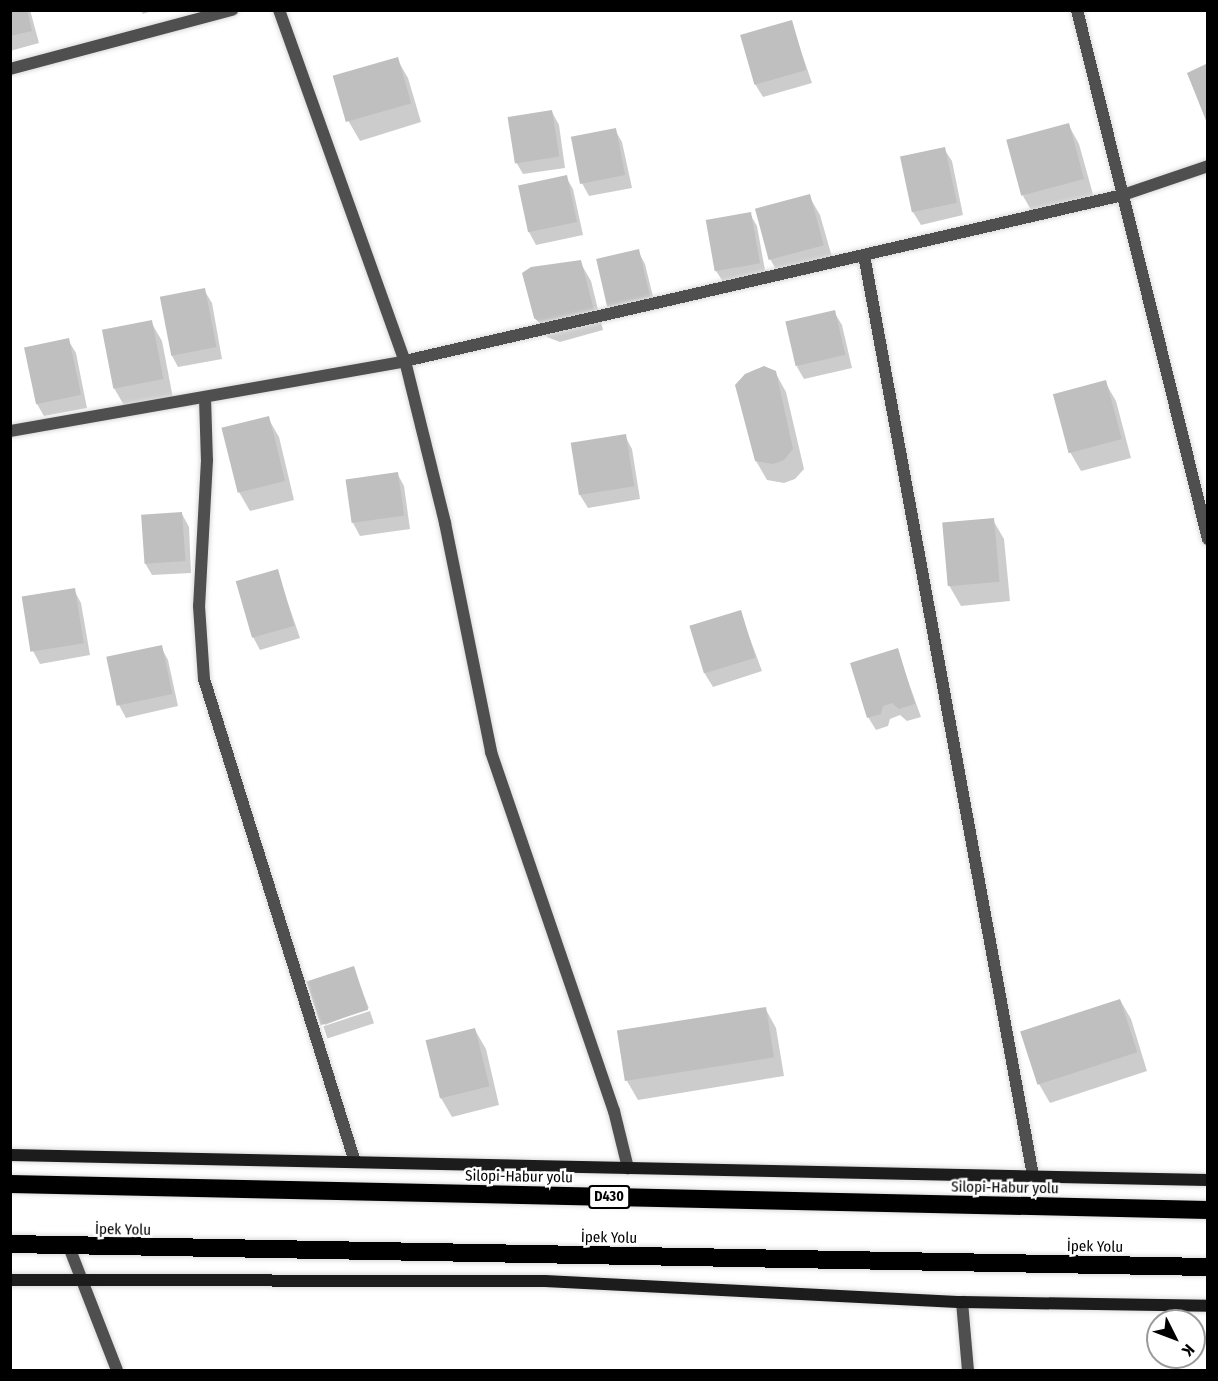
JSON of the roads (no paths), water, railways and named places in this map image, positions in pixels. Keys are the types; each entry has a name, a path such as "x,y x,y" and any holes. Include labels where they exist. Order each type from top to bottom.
{"highway":[{"name":"Silopi-Habur yolu","path":"10,1184 1208,1210"},
{"name":"İpek Yolu","path":"10,1244 69,1247 1208,1266"}],"street":[{"path":"10,69 232,10"},
{"path":"279,10 405,361 446,523 491,752 614,1111 628,1168"},
{"path":"1077,10 1208,539"},
{"path":"10,431 405,361 1123,195 1208,166"},
{"path":"864,255 1033,1176"},
{"path":"205,398 207,460 199,606 204,679 355,1162"},
{"path":"10,1155 1208,1180"},
{"path":"69,1247 117,1371"},
{"path":"10,1280 83,1283 545,1281 962,1302 1208,1306"},
{"path":"962,1302 968,1371"}]}
